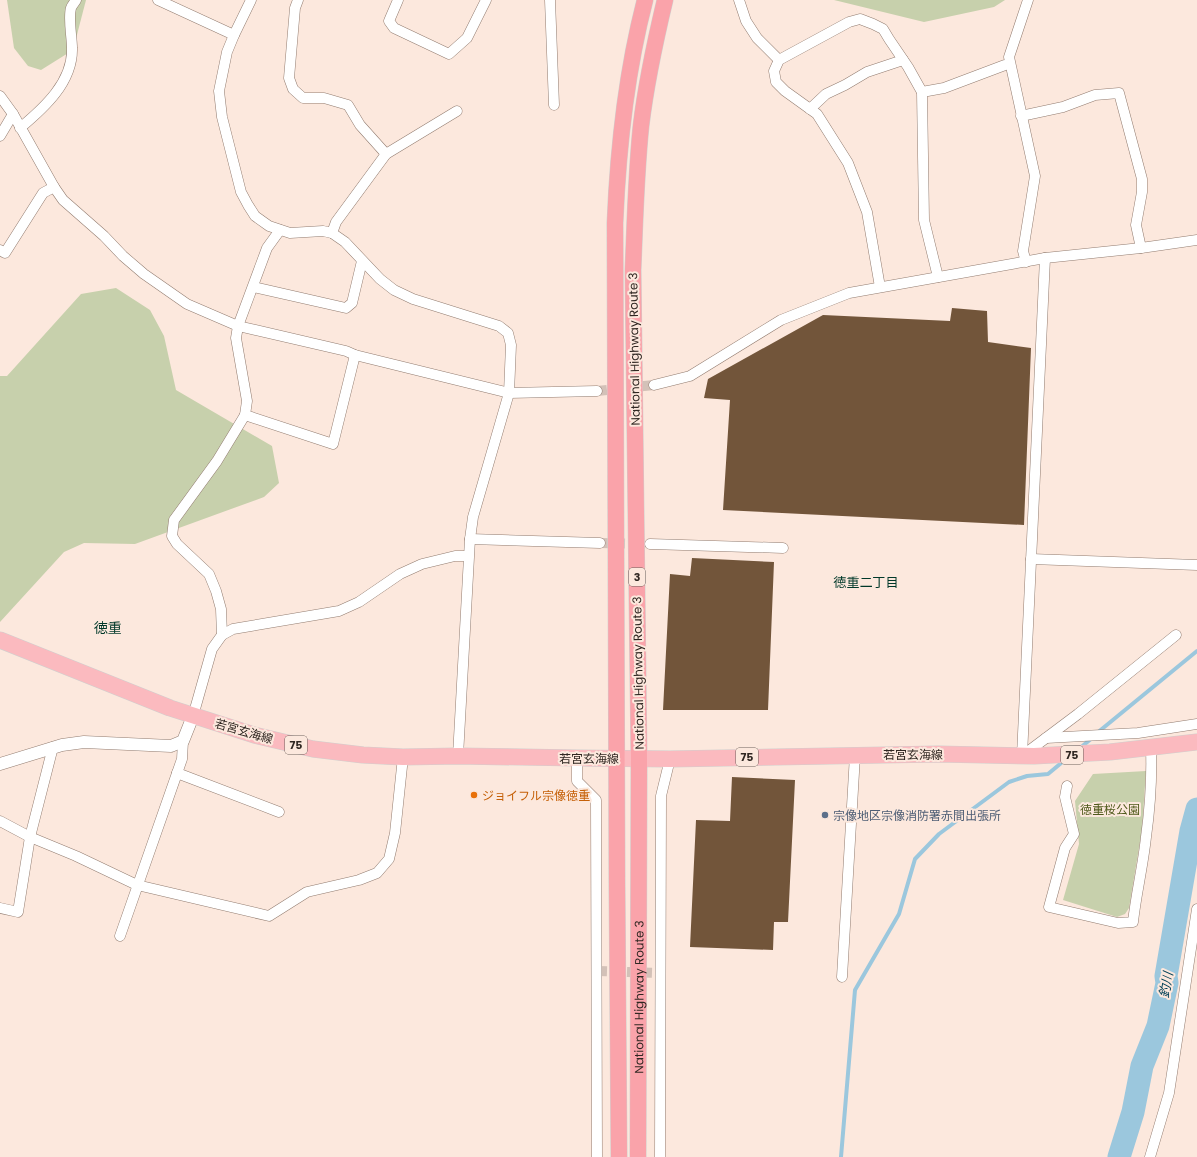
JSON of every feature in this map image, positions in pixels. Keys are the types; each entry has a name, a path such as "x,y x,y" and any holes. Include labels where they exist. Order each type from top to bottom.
{"highway":[{"name":"National Highway Route 3","path":"619,1157 616,758 615,216 625,98 637,29 645,0"},
{"name":"National Highway Route 3","path":"638,1157 639,759 633,270 641,126 650,70 665,0"}],"main road":[{"name":"若宮玄海線","path":"0,640 193,716 254,735 313,749 364,756 639,759 938,754 1028,756 1110,752 1197,742"}],"street":[{"path":"20,128 42,110 54,96 69,68 72,50 70,23 71,8 76,0"},
{"path":"158,0 174,4 234,35"},
{"path":"251,0 227,52 219,90 222,117 241,192 255,216 269,226 290,233 323,231 332,233 345,242 380,279 394,290 413,298 499,326 508,333 511,344 509,392 473,517 470,539 458,756"},
{"path":"298,0 295,8 289,78 293,89 303,98 324,98 348,105 360,125 386,154"},
{"path":"398,0 389,21 394,28 449,54 468,38 486,0"},
{"path":"550,0 554,104"},
{"path":"739,0 746,21 757,38 779,60"},
{"path":"1026,262 1023,251 1035,176 1009,57 1028,0"},
{"path":"880,287 867,212 848,163 817,114 785,91 776,82 774,71 779,60 849,22 860,19 883,29 922,92 924,220 938,277"},
{"path":"810,109 826,94 845,85 866,72 903,60"},
{"path":"922,92 944,88 1005,65"},
{"path":"1021,116 1063,108 1095,95 1119,93 1142,179 1142,192 1136,225 1140,248"},
{"path":"0,96 13,114 54,187 63,200 144,274 187,304 238,326 346,351 355,355 509,392 596,391"},
{"path":"332,233 336,222 386,154 457,111"},
{"path":"0,136 13,114"},
{"path":"0,250 5,253 43,193 54,187"},
{"path":"222,635 221,609 209,574 177,544 172,536 174,520 217,461 245,415 247,401 236,338 238,326 254,287 267,248 280,230"},
{"path":"654,386 690,376 781,320 849,293 1045,258 1140,248 1197,240"},
{"path":"1028,756 1031,560 1045,258"},
{"path":"254,287 346,308 352,303 362,261"},
{"path":"245,415 333,444 355,355"},
{"path":"470,539 600,543"},
{"path":"650,544 783,548"},
{"path":"120,936 182,759 183,741 193,716 212,649 222,635 233,629 339,611 359,602 400,574 422,564 455,556 468,556"},
{"path":"1031,560 1197,565"},
{"path":"1028,756 1046,738 1176,635"},
{"path":"1046,738 1129,733 1197,724"},
{"path":"0,764 53,747 84,742 171,746 183,741"},
{"path":"0,908 18,912 30,837 53,747"},
{"path":"1068,786 1065,797 1074,834 1065,848 1050,907 1118,923 1133,922 1146,837 1152,769 1151,748"},
{"path":"842,977 855,755"},
{"path":"0,821 30,837 76,856 137,885 269,916 307,892 359,880 376,873 389,859 395,833 403,757"},
{"path":"577,758 578,781 596,800 597,1157"},
{"path":"660,1157 661,796 670,759"},
{"path":"177,773 279,812"},
{"path":"1150,1157 1169,1093 1197,909"}],"green space":[{"path":"7,0 86,0 73,50 41,70 28,66 14,48"},
{"path":"834,0 1005,0 994,7 924,22"},
{"path":"116,288 150,310 164,336 176,390 272,446 279,483 264,497 135,544 84,543 64,552 0,622 0,376 7,376 81,294"},
{"name":"徳重桜公園","path":"1146,771 1142,830 1129,908 1125,914 1117,917 1063,900 1079,844 1075,801 1093,774"}],"building":[{"path":"952,308 987,311 988,342 1031,348 1024,525 723,510 730,400 704,398 708,379 823,315 950,321"},
{"path":"692,558 774,562 768,710 663,710 670,574 690,576"},
{"path":"732,777 795,780 788,922 774,922 773,950 690,947 696,820 730,821"}],"waterway":[{"path":"1097,733 1197,651"},
{"path":"1079,749 1092,738"},
{"path":"841,1157 855,990 899,914 915,859 939,834 1009,782 1027,776 1048,774 1066,759"},
{"name":"釣川","path":"1119,1157 1133,1112 1142,1066 1158,1026 1167,983 1166,976 1191,831 1197,809"}],"tunnel":[{"path":"597,391 654,385"},
{"path":"600,543 642,544"},
{"path":"597,971 660,973"}],"place":[{"name":"ジョイフル宗像徳重","path":"474,795"},
{"name":"宗像地区宗像消防署赤間出張所","path":"825,815"}],"district":[{"name":"徳重二丁目","path":"866,582"},
{"name":"徳重","path":"108,628"}]}
